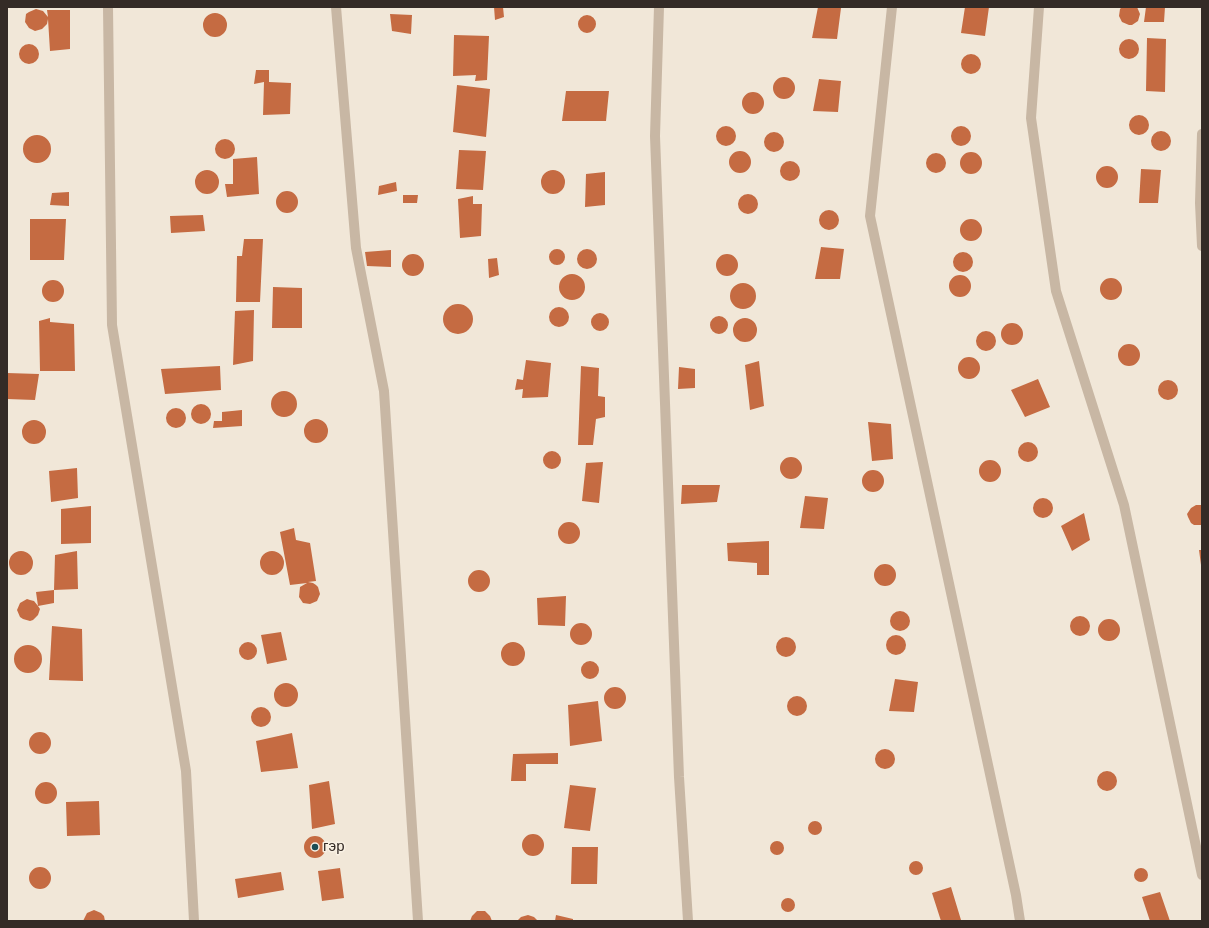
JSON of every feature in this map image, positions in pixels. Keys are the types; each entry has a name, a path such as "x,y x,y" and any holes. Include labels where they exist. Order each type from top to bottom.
{"street":[{"path":"108,7 112,325 186,771 194,921"},
{"path":"336,7 356,248 384,391 418,921"},
{"path":"659,7 655,136 679,777 688,921"},
{"path":"892,7 870,216 1016,895 1020,921"},
{"path":"1039,7 1031,118 1056,291 1124,505 1202,875"},
{"path":"1202,134 1200,203 1202,246"}],"building":[{"path":"494,7 503,7 504,17 495,20"},
{"path":"818,7 841,8 837,39 812,38"},
{"path":"965,7 989,7 985,36 961,33"},
{"path":"1122,7 1137,7 1140,14 1138,21 1132,25 1122,22 1119,16 1120,9"},
{"path":"1146,7 1165,7 1164,22 1144,22"},
{"path":"36,9 43,11 48,17 47,10 70,10 70,49 50,51 48,19 47,24 42,29 35,31 29,28 25,22 26,14"},
{"path":"215,13 220,14 226,20 226,30 220,36 215,37 210,36 204,30 203,25 204,20 210,14"},
{"path":"390,14 412,15 411,34 392,31"},
{"path":"583,15 591,15 596,20 594,31 591,33 583,33 578,28 578,20"},
{"path":"454,35 489,36 487,80 475,81 476,75 453,76"},
{"path":"1147,38 1166,39 1165,92 1146,91"},
{"path":"1125,39 1133,39 1139,45 1139,53 1133,59 1125,59 1119,53 1119,45"},
{"path":"29,44 36,47 39,54 36,61 29,64 22,61 19,54 22,47"},
{"path":"967,54 975,54 981,60 981,68 975,74 967,74 961,68 961,60"},
{"path":"256,70 269,70 269,82 291,83 290,114 263,115 264,82 254,84"},
{"path":"784,77 788,78 794,84 794,92 788,98 784,99 780,98 774,92 773,88 774,84 780,78"},
{"path":"819,79 841,81 838,112 813,111"},
{"path":"457,85 490,89 486,137 453,132"},
{"path":"566,91 609,91 606,121 562,121"},
{"path":"753,92 757,93 763,99 763,107 757,113 753,114 749,113 743,107 742,103 743,99 749,93"},
{"path":"1135,115 1143,115 1149,121 1149,129 1143,135 1135,135 1129,129 1129,121"},
{"path":"722,126 730,126 736,132 736,140 730,146 722,146 716,140 716,132"},
{"path":"957,126 965,126 971,132 971,140 965,146 957,146 951,140 951,132"},
{"path":"1157,131 1165,131 1171,137 1171,145 1165,151 1157,151 1151,145 1151,137"},
{"path":"770,132 778,132 784,138 784,146 778,152 770,152 764,146 764,138"},
{"path":"37,135 47,139 51,149 47,159 37,163 27,159 23,149 27,139"},
{"path":"225,139 232,142 235,149 232,156 225,159 218,156 215,149 218,142"},
{"path":"459,150 486,151 483,190 456,189"},
{"path":"740,151 744,152 750,158 750,166 744,172 740,173 736,172 730,166 729,162 730,158 736,152"},
{"path":"971,152 975,153 981,159 981,167 975,173 971,174 967,173 961,167 960,163 961,159 967,153"},
{"path":"932,153 940,153 946,159 946,167 940,173 932,173 926,167 926,159"},
{"path":"257,157 259,194 227,197 225,184 233,184 233,159"},
{"path":"786,161 794,161 800,167 800,175 794,181 786,181 780,175 780,167"},
{"path":"1107,166 1111,167 1117,173 1117,181 1111,187 1107,188 1103,187 1097,181 1096,177 1097,173 1103,167"},
{"path":"1141,169 1161,170 1158,203 1139,203"},
{"path":"207,170 216,173 219,182 216,191 207,194 198,191 195,182 198,173"},
{"path":"553,170 558,171 564,177 564,187 558,193 553,194 548,193 542,187 541,182 542,177 548,171"},
{"path":"605,172 605,205 585,207 586,174"},
{"path":"396,182 397,191 378,195 379,186"},
{"path":"287,191 295,194 298,202 295,210 287,213 279,210 276,202 279,194"},
{"path":"69,192 69,206 50,205 52,193"},
{"path":"744,194 752,194 758,200 758,208 752,214 744,214 738,208 738,200"},
{"path":"403,195 418,195 417,203 403,203"},
{"path":"473,196 473,204 482,204 481,236 460,238 458,199"},
{"path":"825,210 833,210 839,216 839,224 833,230 825,230 819,224 819,216"},
{"path":"203,215 205,231 171,233 170,216"},
{"path":"30,219 66,219 64,260 30,260"},
{"path":"971,219 975,220 981,226 981,234 975,240 971,241 967,240 961,234 960,230 961,226 967,220"},
{"path":"244,239 263,239 260,302 236,302 237,256 242,256"},
{"path":"821,247 844,249 840,279 815,279"},
{"path":"557,249 564,254 565,257 560,264 557,265 550,260 549,257 554,250"},
{"path":"587,249 594,252 597,259 594,266 587,269 580,266 577,259 580,252"},
{"path":"391,250 391,267 367,266 365,252"},
{"path":"959,252 967,252 973,258 973,266 967,272 959,272 953,266 953,258"},
{"path":"413,254 421,257 424,265 421,273 413,276 405,273 402,265 405,257"},
{"path":"727,254 735,257 738,265 735,273 727,276 719,273 716,265 719,257"},
{"path":"497,258 499,275 489,278 488,259"},
{"path":"572,274 581,278 585,287 581,296 572,300 563,296 559,287 563,278"},
{"path":"960,275 964,276 970,282 970,290 964,296 960,297 956,296 950,290 949,286 950,282 956,276"},
{"path":"1111,278 1115,279 1121,285 1121,293 1115,299 1111,300 1107,299 1101,293 1100,289 1101,285 1107,279"},
{"path":"53,280 61,283 64,291 61,299 53,302 45,299 42,291 45,283"},
{"path":"743,283 752,287 756,296 752,305 743,309 734,305 730,296 734,287"},
{"path":"273,287 302,288 302,328 272,328"},
{"path":"458,304 469,308 473,319 469,330 458,334 447,330 443,319 447,308"},
{"path":"555,307 563,307 569,313 569,321 563,327 555,327 549,321 549,313"},
{"path":"254,310 253,361 233,365 235,311"},
{"path":"600,313 606,316 609,322 606,328 600,331 594,328 591,322 594,316"},
{"path":"719,316 725,319 728,325 725,331 719,334 713,331 710,325 713,319"},
{"path":"50,318 50,322 74,324 75,371 40,371 39,321"},
{"path":"745,318 754,321 757,330 754,339 745,342 736,339 733,330 736,321"},
{"path":"1012,323 1016,324 1022,330 1022,338 1016,344 1012,345 1008,344 1002,338 1001,334 1002,330 1008,324"},
{"path":"982,331 990,331 996,337 996,345 990,351 982,351 976,345 976,337"},
{"path":"1129,344 1133,345 1139,351 1139,359 1133,365 1129,366 1125,365 1119,359 1118,355 1119,351 1125,345"},
{"path":"969,357 973,358 979,364 979,372 973,378 969,379 965,378 959,372 958,368 959,364 965,358"},
{"path":"526,360 551,363 548,397 522,398 523,389 515,390 517,379 523,380"},
{"path":"759,361 764,406 750,410 745,365"},
{"path":"220,366 221,390 165,394 161,369"},
{"path":"581,366 599,368 598,396 605,397 605,417 596,419 593,445 578,445"},
{"path":"679,367 695,369 695,388 678,389"},
{"path":"7,373 39,374 35,400 7,399"},
{"path":"1038,379 1050,407 1025,417 1011,390"},
{"path":"1164,380 1172,380 1178,386 1178,394 1172,400 1164,400 1158,394 1158,386"},
{"path":"284,391 293,395 297,404 293,413 284,417 275,413 271,404 275,395"},
{"path":"201,404 208,407 211,414 208,421 201,424 194,421 191,414 194,407"},
{"path":"176,408 183,411 186,418 183,425 176,428 169,425 166,418 169,411"},
{"path":"242,410 242,426 213,428 214,421 222,421 222,412"},
{"path":"316,419 321,420 327,426 327,436 321,442 316,443 311,442 305,436 304,431 305,426 311,420"},
{"path":"34,420 39,421 45,427 45,437 39,443 34,444 29,443 23,437 22,432 23,427 29,421"},
{"path":"868,422 891,424 893,459 872,461"},
{"path":"1024,442 1032,442 1038,448 1038,456 1032,462 1024,462 1018,456 1018,448"},
{"path":"552,451 558,454 561,460 558,466 552,469 546,466 543,460 546,454"},
{"path":"791,457 795,458 801,464 801,472 795,478 791,479 787,478 781,472 780,468 781,464 787,458"},
{"path":"990,460 994,461 1000,467 1000,475 994,481 990,482 986,481 980,475 979,471 980,467 986,461"},
{"path":"603,462 599,503 582,501 586,463"},
{"path":"77,468 78,498 51,502 49,471"},
{"path":"873,470 877,471 883,477 883,485 877,491 873,492 869,491 863,485 862,481 863,477 869,471"},
{"path":"682,485 720,485 717,502 681,504"},
{"path":"805,496 828,498 824,529 800,528"},
{"path":"1039,498 1047,498 1053,504 1053,512 1047,518 1039,518 1033,512 1033,504"},
{"path":"1196,505 1202,505 1202,525 1194,525 1191,523 1187,514 1191,508"},
{"path":"91,506 91,543 61,544 61,509"},
{"path":"1084,513 1090,540 1072,551 1061,526"},
{"path":"569,522 577,525 580,533 577,541 569,544 561,541 558,533 561,525"},
{"path":"294,528 296,540 310,543 316,581 308,582 313,583 318,587 320,594 317,601 310,604 303,603 299,597 300,587 307,583 290,585 280,532"},
{"path":"769,541 769,575 757,575 757,563 728,561 727,543"},
{"path":"1199,550 1202,550 1201,565"},
{"path":"21,551 30,554 33,563 30,572 21,575 12,572 9,563 12,554"},
{"path":"77,551 78,589 54,590 55,555"},
{"path":"272,551 280,555 284,563 280,571 272,575 264,571 260,563 264,555"},
{"path":"885,564 889,565 895,571 895,579 889,585 885,586 881,585 875,579 874,575 875,571 881,565"},
{"path":"479,570 487,573 490,581 487,589 479,592 471,589 468,581 471,573"},
{"path":"54,590 54,603 38,606 36,592"},
{"path":"566,596 565,626 538,625 537,598"},
{"path":"27,599 34,601 40,609 38,615 30,621 20,617 17,610 20,603"},
{"path":"896,611 904,611 910,617 910,625 904,631 896,631 890,625 890,617"},
{"path":"1076,616 1084,616 1090,622 1090,630 1084,636 1076,636 1070,630 1070,622"},
{"path":"1109,619 1113,620 1119,626 1119,634 1113,640 1109,641 1105,640 1099,634 1098,630 1099,626 1105,620"},
{"path":"581,623 589,626 592,634 589,642 581,645 573,642 570,634 573,626"},
{"path":"52,626 82,629 83,681 49,680"},
{"path":"281,632 287,660 267,664 261,635"},
{"path":"892,635 900,635 906,641 906,649 900,655 892,655 886,649 886,641"},
{"path":"782,637 790,637 796,643 796,651 790,657 782,657 776,651 776,643"},
{"path":"244,642 252,642 257,647 255,658 252,660 244,660 239,655 239,647"},
{"path":"513,642 521,646 525,654 521,662 513,666 505,662 501,654 505,646"},
{"path":"28,645 38,649 42,659 38,669 28,673 18,669 14,659 18,649"},
{"path":"586,661 594,661 599,666 597,677 594,679 586,679 581,674 581,666"},
{"path":"895,679 918,682 914,712 889,711"},
{"path":"286,683 294,687 298,695 294,703 286,707 278,703 274,695 278,687"},
{"path":"615,687 619,688 625,694 625,702 619,708 615,709 611,708 605,702 604,698 605,694 611,688"},
{"path":"793,696 801,696 807,702 807,710 801,716 793,716 787,710 787,702"},
{"path":"598,701 602,741 570,746 568,705"},
{"path":"261,707 268,710 271,717 268,724 261,727 254,724 251,717 254,710"},
{"path":"40,732 48,735 51,743 48,751 40,754 32,751 29,743 32,735"},
{"path":"292,733 298,768 261,772 256,741"},
{"path":"881,749 889,749 895,755 895,763 889,769 881,769 875,763 875,755"},
{"path":"558,753 558,764 526,764 526,781 511,781 513,754"},
{"path":"1103,771 1111,771 1117,777 1117,785 1111,791 1103,791 1097,785 1097,777"},
{"path":"329,781 335,824 312,829 309,785"},
{"path":"46,782 54,785 57,793 54,801 46,804 38,801 35,793 38,785"},
{"path":"570,785 596,788 590,831 564,828"},
{"path":"99,801 100,835 67,836 66,802"},
{"path":"815,821 820,823 822,828 820,833 815,835 810,833 808,828 810,823"},
{"path":"533,834 541,837 544,845 541,853 533,856 525,853 522,845 525,837"},
{"name":"гэр","path":"315,836 323,839 326,847 323,855 315,858 307,855 304,847 307,839"},
{"path":"777,841 782,843 784,848 782,853 777,855 772,853 770,848 772,843"},
{"path":"572,847 598,847 597,884 571,884"},
{"path":"916,861 921,863 923,868 921,873 916,875 911,873 909,868 911,863"},
{"path":"40,867 48,870 51,878 48,886 40,889 32,886 29,878 32,870"},
{"path":"340,868 344,898 322,901 318,871"},
{"path":"1141,868 1146,870 1148,875 1146,880 1141,882 1136,880 1134,875 1136,870"},
{"path":"281,872 284,890 238,898 235,879"},
{"path":"951,887 961,920 941,921 932,893"},
{"path":"1160,892 1170,921 1150,921 1142,897"},
{"path":"788,898 793,900 795,905 793,910 788,912 783,910 781,905 783,900"},
{"path":"94,910 104,916 105,921 83,921 87,913"},
{"path":"477,911 485,911 490,916 492,921 470,921 472,916"},
{"path":"528,915 534,917 538,921 517,921 521,917"},
{"path":"556,915 573,919 573,921 555,921"}],"place":[{"name":"гэр","path":"315,847"}]}
